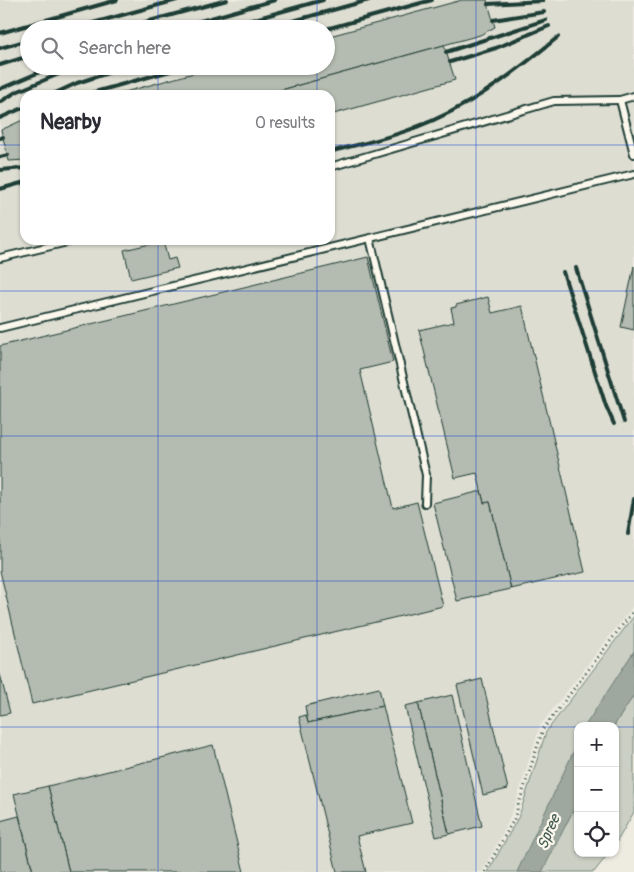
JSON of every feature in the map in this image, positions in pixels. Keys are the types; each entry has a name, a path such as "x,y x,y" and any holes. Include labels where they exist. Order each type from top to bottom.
{"lane":[{"path":"335,166 554,101 620,100 634,96"},
{"path":"620,100 634,154"},
{"path":"0,328 634,174"},
{"path":"370,238 426,475 425,503"},
{"path":"0,258 55,245"}],"path":[{"path":"485,872 514,819 543,730 634,610"}],"shaded area":[{"path":"0,0 634,0 634,605 540,726 516,802 504,831 482,872 0,872"},
{"path":"634,616 634,812 619,838 619,722 574,722 574,857 606,857 594,872 488,872 519,816 546,732"}],"water":[{"path":"634,651 634,695 617,722 588,722"},
{"name":"Spree","path":"574,751 574,809 542,872 517,872"}],"building":[{"path":"462,0 487,0 495,27 480,35 281,90 132,90 186,75 335,75 335,35"},
{"path":"444,45 455,80 335,114 335,90 281,90"},
{"path":"20,121 20,160 9,161 1,130"},
{"path":"146,245 164,245 168,260 175,258 178,268 131,279 124,250"},
{"path":"368,257 393,362 360,370 393,508 417,502 443,606 32,704 0,571 0,346"},
{"path":"634,266 634,330 621,327"},
{"path":"488,297 492,313 522,306 585,572 511,589 490,502 484,503 477,473 455,478 419,330 454,322 451,308"},
{"path":"481,491 484,503 490,502 511,589 457,601 433,503"},
{"path":"0,674 10,713 0,715"},
{"path":"482,679 508,789 483,795 457,685"},
{"path":"379,688 383,706 308,723 305,706"},
{"path":"452,695 482,826 449,834 418,703"},
{"path":"418,703 449,834 436,837 405,706"},
{"path":"383,706 412,823 357,836 366,872 337,872 299,717 306,715 308,723"},
{"path":"213,745 244,872 69,872 48,786"},
{"path":"48,786 69,872 33,872 14,794"},
{"path":"19,816 33,872 0,872 0,821"}],"railway":[{"path":"46,20 117,0"},
{"path":"104,20 177,0"},
{"path":"153,20 227,0"},
{"path":"204,20 275,0"},
{"path":"251,20 323,0"},
{"path":"297,20 369,0"},
{"path":"335,27 432,0"},
{"path":"488,4 543,1"},
{"path":"493,20 544,12"},
{"path":"446,52 546,20"},
{"path":"450,62 496,48 549,26"},
{"path":"0,33 20,27"},
{"path":"335,151 404,132 453,111 490,89 558,37"},
{"path":"0,48 20,42"},
{"path":"0,65 20,59"},
{"path":"0,89 33,75"},
{"path":"21,90 57,75"},
{"path":"62,90 101,75"},
{"path":"102,90 156,75"},
{"path":"0,102 20,90"},
{"path":"0,118 20,109"},
{"path":"0,157 8,155"},
{"path":"0,170 20,168"},
{"path":"0,189 20,183"},
{"path":"576,268 624,422"},
{"path":"563,272 606,406 614,424"},
{"path":"628,534 634,499"}]}
